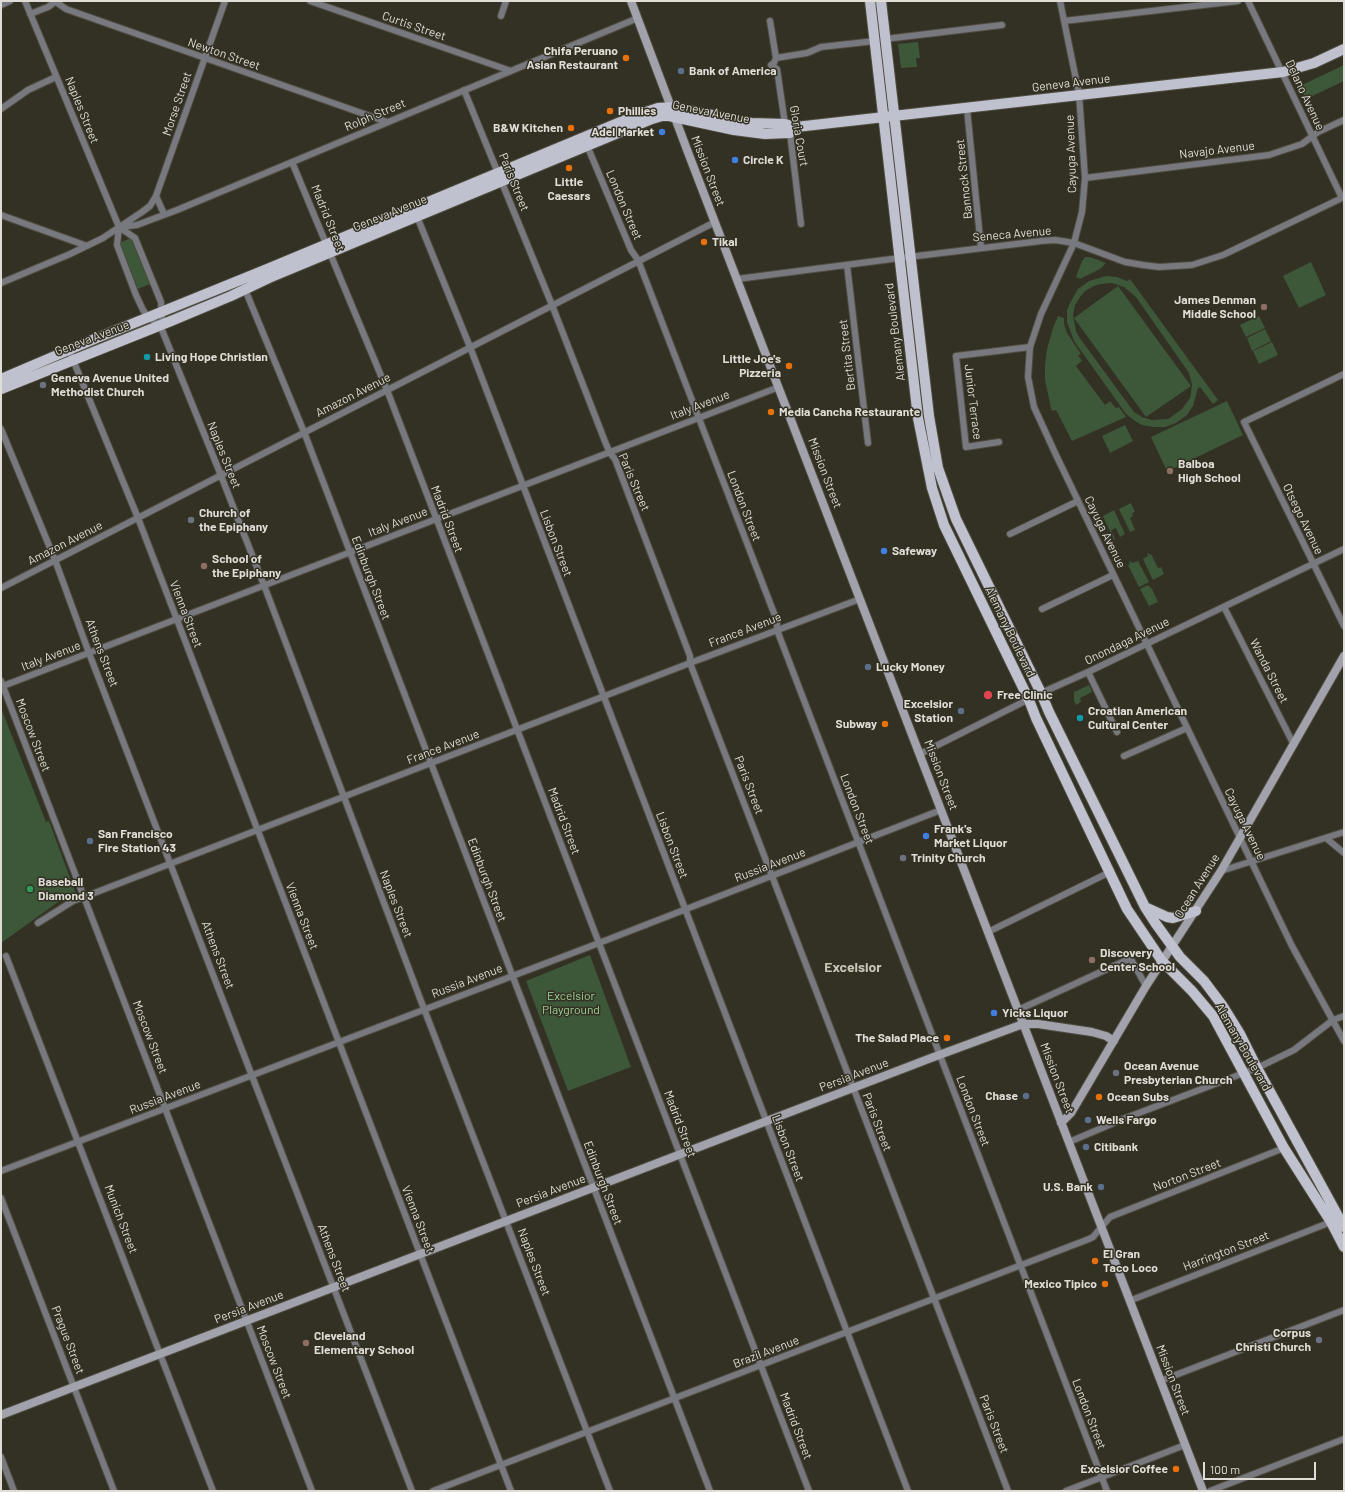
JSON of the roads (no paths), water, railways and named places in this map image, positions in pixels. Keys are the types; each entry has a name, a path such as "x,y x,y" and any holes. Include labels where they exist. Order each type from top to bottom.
{"main road":[{"name":"Mission Street","path":"631,1 1203,1491"},
{"name":"Alemany Boulevard","path":"870,1 880,40 894,116 929,416 938,468 956,518 1145,907 1180,957 1204,981 1222,1005 1240,1034 1344,1227"},
{"name":"Alemany Boulevard","path":"881,1 880,40 883,117 918,418 932,488 944,525 1127,909 1162,961 1192,991 1213,1016 1284,1148 1332,1222 1344,1247"},
{"name":"Geneva Avenue","path":"585,141 662,116 676,117 752,133 764,134 883,117 967,109 1079,94 1283,72 1314,63 1344,49"},
{"name":"Geneva Avenue","path":"1,389 148,317 241,279 328,248 500,177 585,141 649,110 672,107 751,123 785,124 793,130"},
{"name":"Geneva Avenue","path":"1,380 160,325 245,289 328,248"},
{"name":"Ocean Avenue","path":"1061,1122 1071,1113 1146,986 1221,871 1344,656"},
{"path":"1145,907 1167,917 1173,918 1196,911"},
{"name":"Persia Avenue","path":"1,1415 939,1054 1023,1024 1038,1024 1092,1032 1106,1036 1114,1041"}],"street":[{"path":"1,5 10,1"},
{"name":"Naples Street","path":"25,1 119,227 117,245 143,310 148,317 160,325 221,475 424,1009 610,1491"},
{"path":"30,14 48,7 56,1"},
{"name":"Newton Street","path":"56,1 66,9 204,59 387,122"},
{"name":"Morse Street","path":"156,196 225,1"},
{"name":"Curtis Street","path":"310,1 511,71"},
{"path":"501,16 506,1"},
{"name":"Cayuga Avenue","path":"1060,1 1079,94 1085,178 1082,212 1074,243 1041,314 1030,347 1028,376 1034,407 1113,575 1292,946 1344,1041"},
{"path":"1064,21 1238,1"},
{"name":"Delano Avenue","path":"1248,1 1283,72 1312,137 1343,198"},
{"name":"Rolph Street","path":"119,227 137,225 638,18"},
{"path":"770,22 776,58 807,53 821,47 1002,25"},
{"name":"Gloria Court","path":"776,58 774,64 771,65 777,68 785,124"},
{"path":"1,109 28,90 56,77"},
{"name":"Paris Street","path":"464,90 552,304 610,453 615,459 690,656 690,663 1008,1491"},
{"name":"Bannock Street","path":"967,109 981,248"},
{"name":"Navajo Avenue","path":"1085,178 1269,155 1302,144 1318,132 1344,120"},
{"name":"Gloria Court","path":"793,130 801,224"},
{"name":"London Street","path":"585,141 631,250 638,260 776,621 776,630 1107,1491"},
{"name":"Madrid Street","path":"292,162 387,390 809,1491"},
{"path":"156,196 164,214"},
{"name":"Rolph Street","path":"1,283 103,238 150,206 156,196"},
{"name":"Seneca Avenue","path":"737,280 910,256 1055,240 1074,243 1125,262 1159,267 1192,264 1223,255 1343,198"},
{"name":"Lisbon Street","path":"415,212 470,347 908,1491"},
{"path":"1,216 87,246"},
{"name":"Amazon Avenue","path":"1,588 552,304 715,222"},
{"path":"119,227 135,238 161,302 162,311 160,325"},
{"name":"Bertita Street","path":"847,265 868,443"},
{"name":"Edinburgh Street","path":"241,279 304,432 710,1491"},
{"name":"Junior Terrace","path":"999,442 966,447 956,356 1030,347"},
{"name":"Vienna Street","path":"71,355 138,518 511,1491"},
{"name":"Otsego Avenue","path":"1344,374 1244,422 1344,626"},
{"name":"Italy Avenue","path":"2,684 610,453 778,387"},
{"name":"Athens Street","path":"1,429 55,560 412,1491"},
{"path":"1010,534 1078,501"},
{"name":"Onondaga Avenue","path":"920,754 1041,693 1147,644 1344,549"},
{"path":"1042,609 1113,575"},
{"name":"France Avenue","path":"38,924 73,901 860,599"},
{"name":"Wanda Street","path":"1224,607 1294,745"},
{"path":"1088,672 1117,732"},
{"name":"Moscow Street","path":"2,684 312,1491"},
{"path":"1124,756 1187,728"},
{"name":"Russia Avenue","path":"1,1171 599,943 941,810"},
{"path":"1221,871 1252,863 1344,832"},
{"path":"1326,838 1344,853"},
{"path":"988,932 1110,872"},
{"name":"Munich Street","path":"6,956 213,1491"},
{"path":"1018,1010 1129,958 1146,986"},
{"path":"1068,1142 1123,1119 1257,1068 1294,1050 1332,1020 1344,1016"},
{"name":"Norton Street","path":"1101,1227 1110,1217 1284,1148"},
{"name":"Prague Street","path":"1,1198 114,1491"},
{"name":"Harrington Street","path":"1129,1301 1332,1222"},
{"name":"Brazil Avenue","path":"433,1491 1093,1237 1101,1227"},
{"path":"1160,1381 1344,1310"},
{"path":"1210,1491 1344,1439"},
{"path":"1066,1491 1185,1445"},
{"path":"1,1457 14,1491"}],"place":[{"name":"Chifa Peruano Asian Restaurant","path":"626,58"},
{"name":"Bank of America","path":"681,71"},
{"name":"Phillies","path":"610,111"},
{"name":"B&W Kitchen","path":"571,128"},
{"name":"Adel Market","path":"662,132"},
{"name":"Circle K","path":"735,160"},
{"name":"Little Caesars","path":"569,168"},
{"name":"Tikal","path":"704,242"},
{"name":"James Denman Middle School","path":"1264,307"},
{"name":"Living Hope Christian","path":"147,357"},
{"name":"Little Joe's Pizzeria","path":"789,366"},
{"name":"Geneva Avenue United Methodist Church","path":"43,385"},
{"name":"Media Cancha Restaurante","path":"771,412"},
{"name":"Balboa High School","path":"1170,471"},
{"name":"Church of the Epiphany","path":"191,520"},
{"name":"Safeway","path":"884,551"},
{"name":"School of the Epiphany","path":"204,566"},
{"name":"Lucky Money","path":"868,667"},
{"name":"Free Clinic","path":"988,695"},
{"name":"Excelsior Station","path":"961,711"},
{"name":"Croatian American Cultural Center","path":"1080,718"},
{"name":"Subway","path":"885,724"},
{"name":"Frank's Market Liquor","path":"926,836"},
{"name":"San Francisco Fire Station 43","path":"90,841"},
{"name":"Trinity Church","path":"903,858"},
{"name":"Baseball Diamond 3","path":"30,889"},
{"name":"Discovery Center School","path":"1092,960"},
{"name":"Yicks Liquor","path":"994,1013"},
{"name":"The Salad Place","path":"947,1038"},
{"name":"Ocean Avenue Presbyterian Church","path":"1116,1073"},
{"name":"Chase","path":"1026,1096"},
{"name":"Ocean Subs","path":"1099,1097"},
{"name":"Wells Fargo","path":"1088,1120"},
{"name":"Citibank","path":"1086,1147"},
{"name":"U.S. Bank","path":"1101,1187"},
{"name":"El Gran Taco Loco","path":"1095,1261"},
{"name":"Mexico Tipico","path":"1105,1284"},
{"name":"Corpus Christi Church","path":"1319,1340"},
{"name":"Cleveland Elementary School","path":"306,1343"},
{"name":"Excelsior Coffee","path":"1176,1469"}],"district":[{"name":"Excelsior","path":"853,967"}],"park label":[{"name":"Excelsior Playground","path":"571,1003"}]}
